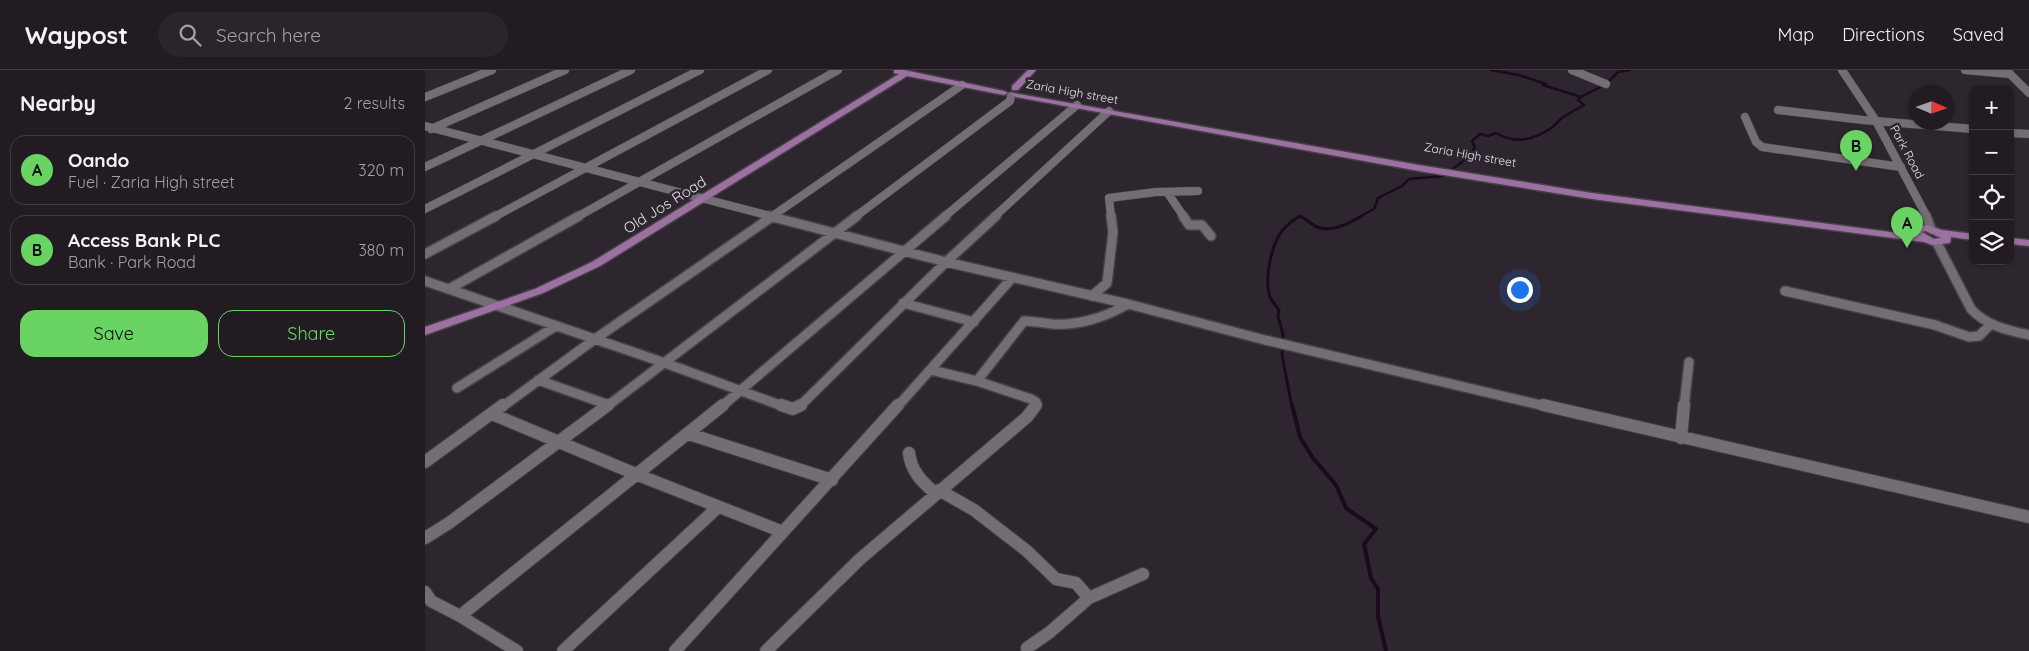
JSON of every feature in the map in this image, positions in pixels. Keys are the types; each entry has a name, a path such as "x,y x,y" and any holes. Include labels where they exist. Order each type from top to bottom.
{"main road":[{"name":"Zaria High street","path":"917,70 1109,111 1422,164"},
{"path":"1013,92 1032,70"},
{"name":"Zaria High street","path":"900,71 962,85 1013,92 1422,164"},
{"name":"Old Jos Road","path":"425,331 539,291 596,264 703,199 900,71"},
{"path":"1422,164 1717,213 1920,234 1923,228 1939,236 1969,243"},
{"path":"1939,236 1969,237"},
{"path":"2014,241 2029,243"},
{"path":"2014,248 2029,250"}],"street":[{"path":"425,97 492,70"},
{"path":"425,132 565,70"},
{"path":"425,167 631,70"},
{"path":"425,209 700,70"},
{"path":"425,254 769,70"},
{"path":"449,289 838,70"},
{"path":"1571,70 1606,84"},
{"path":"1842,70 1876,121"},
{"path":"1965,70 2009,72 2029,94"},
{"path":"425,462 595,339 962,85"},
{"path":"425,538 449,523 609,405 835,232 1010,102 1013,92"},
{"path":"460,616 743,390 1077,105"},
{"path":"1778,110 1876,121"},
{"path":"425,281 743,390 788,408 798,408 945,262 1109,111"},
{"path":"1745,117 1756,142 1762,147 1901,167"},
{"name":"Park Road","path":"1876,121 1969,129"},
{"name":"Park Road","path":"1876,121 1939,236 1971,309 1977,316 1991,324 2029,335"},
{"path":"425,126 945,262 1128,304 1265,340 1681,438 2029,517"},
{"path":"2014,133 2029,134"},
{"path":"1092,296 1107,283 1108,278 1113,232 1109,198 1198,191"},
{"path":"1167,192 1190,226 1202,225 1211,236"},
{"path":"675,651 832,480 1011,278"},
{"path":"1785,291 1870,308 1935,325 1969,338 1979,336 1991,324"},
{"path":"903,303 974,322"},
{"path":"977,381 1023,321 1054,324 1077,321 1112,313 1128,304"},
{"path":"457,388 556,326"},
{"path":"1681,438 1689,362"},
{"path":"766,651 840,577 937,491 1033,412 1036,404 1031,399 977,381 931,370"},
{"path":"538,380 609,405"},
{"path":"492,414 638,475 783,532"},
{"path":"689,434 832,480"},
{"path":"909,453 909,461 923,484 974,510 1027,551 1056,579 1077,583 1089,598"},
{"path":"563,651 718,507"},
{"path":"1027,648 1050,632 1089,598 1143,574"},
{"path":"427,599 460,616 517,651"}],"waterway":[{"path":"1491,70 1519,75 1581,97"},
{"path":"1581,97 1606,84 1618,72 1630,70"},
{"path":"1359,217 1374,209 1378,198 1402,186 1409,179 1443,176 1466,159 1475,148 1472,141 1480,134 1488,136 1496,133 1515,139 1535,137 1550,129 1563,117 1584,105 1578,100 1581,97"},
{"path":"1302,217 1317,227 1329,229 1352,222 1362,216"},
{"path":"1292,407 1282,355 1283,334 1278,317 1279,310 1270,297 1268,272 1278,237 1284,229 1299,217"},
{"path":"1292,405 1300,437 1313,458 1336,485 1346,508 1376,529 1364,544 1371,578 1378,589 1378,616 1386,651"}],"place":[{"name":"Access Bank PLC","path":"1856,171"},
{"name":"Oando","path":"1907,248"}]}
